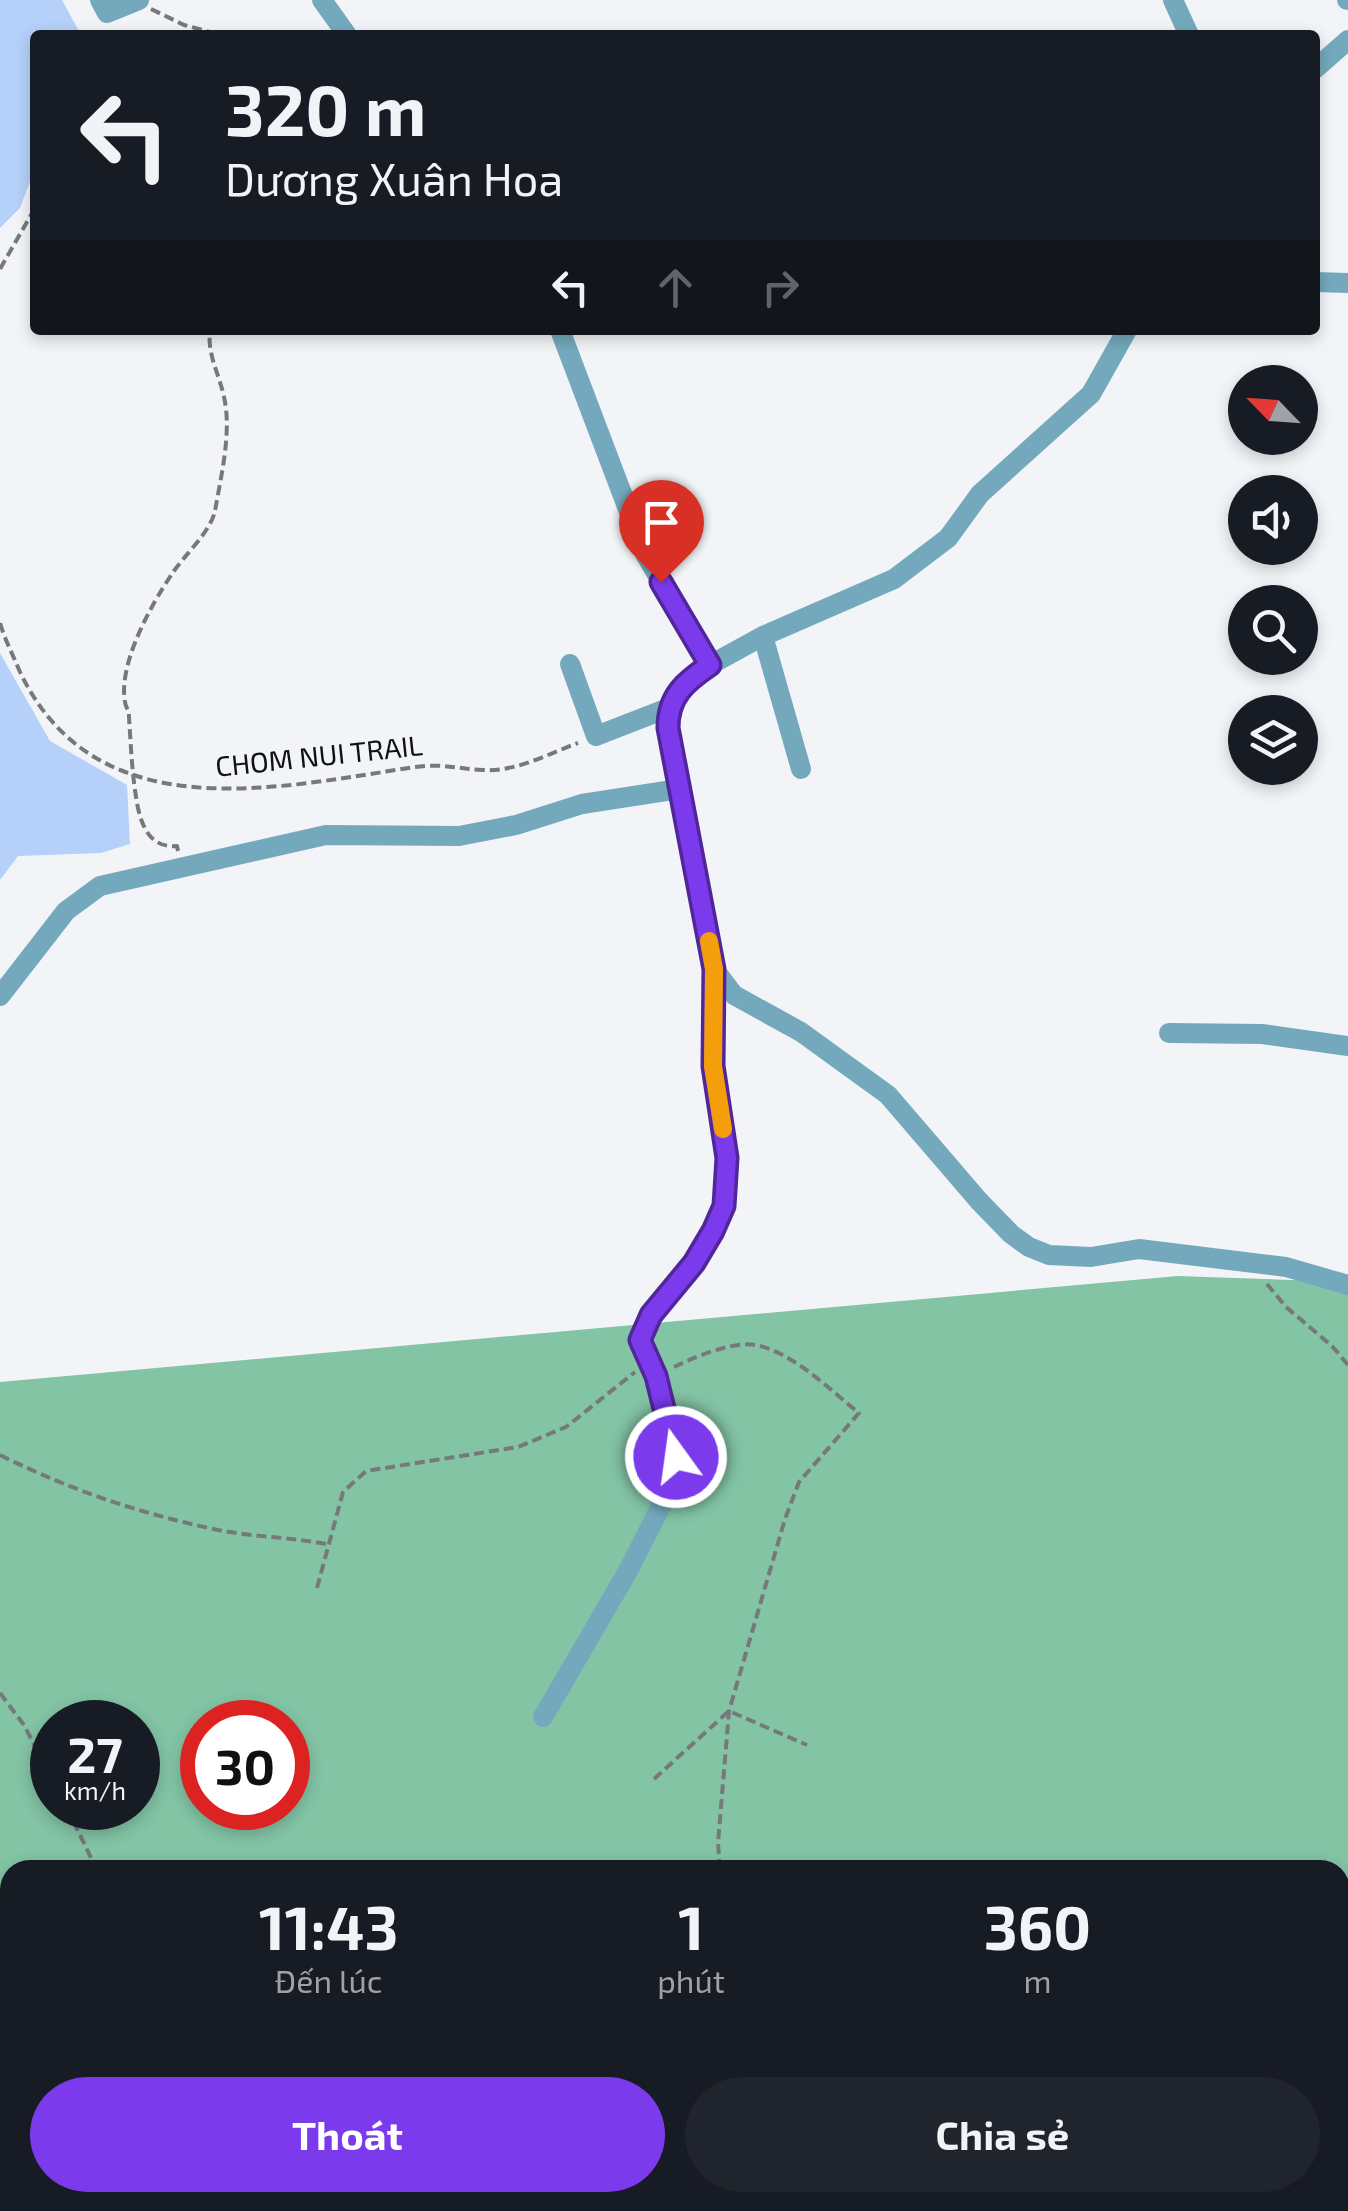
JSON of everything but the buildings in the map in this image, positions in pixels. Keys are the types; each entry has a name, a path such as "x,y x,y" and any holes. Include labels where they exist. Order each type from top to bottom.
{"street":[{"path":"100,0 107,13 137,1"},
{"path":"322,0 343,30"},
{"path":"1173,0 1187,30"},
{"path":"1320,65 1348,40"},
{"path":"1320,282 1348,283"},
{"path":"562,335 644,554 710,665"},
{"path":"543,1717 628,1571 666,1496 676,1457 640,1340 651,1315 694,1263 724,1206 727,1158 713,1066 714,969 668,728 668,708 683,684 710,665 764,636 894,580 948,538 980,494 1091,394 1124,335"},
{"path":"764,636 801,769"},
{"path":"570,664 596,736 668,708"},
{"path":"0,996 66,911 100,886 326,835 459,836 516,825 582,804 680,789"},
{"path":"714,969 734,995 800,1032 888,1095 980,1200 1029,1247 1050,1255 1090,1257 1139,1249 1268,1264 1348,1285"},
{"path":"1169,1033 1262,1034 1348,1046"}],"path":[{"path":"137,1 202,30"},
{"path":"0,269 30,217"},
{"path":"182,867 177,846 166,847 143,828 133,776 130,715 124,700 128,664 153,604 214,517 227,418 224,395 210,358 210,335"},
{"name":"CHOM NUI TRAIL","path":"0,622 29,689 60,732 79,748 133,776 168,784 238,789 434,764 482,770 510,768 596,736"},
{"path":"1268,1264 1264,1281 1270,1290 1348,1365"},
{"path":"317,1588 342,1492 366,1471 518,1447 566,1427 652,1369 705,1352 754,1345 787,1359 860,1413 799,1482 785,1519 729,1711 719,1860"},
{"path":"0,1455 122,1507 217,1530 328,1544"},
{"path":"0,1693 30,1737"},
{"path":"729,1711 807,1745"},
{"path":"654,1779 729,1711"},
{"path":"77,1830 91,1860"}],"green space":[{"path":"1178,1276 1348,1282 1348,1860 0,1860 0,1382"}],"water":[{"path":"0,0 62,0 78,30 30,30 30,181 20,208 0,228"},
{"path":"0,653 50,741 127,785 130,844 101,853 18,856 0,880"}],"slow traffic":[{"path":"709,941 714,969 713,1066 723,1129"}],"route":[{"path":"661,582 710,665 683,684 668,708 668,728 714,969 713,1066 727,1158 724,1206 713,1231 694,1263 651,1315 640,1340 656,1376 676,1457"}]}
